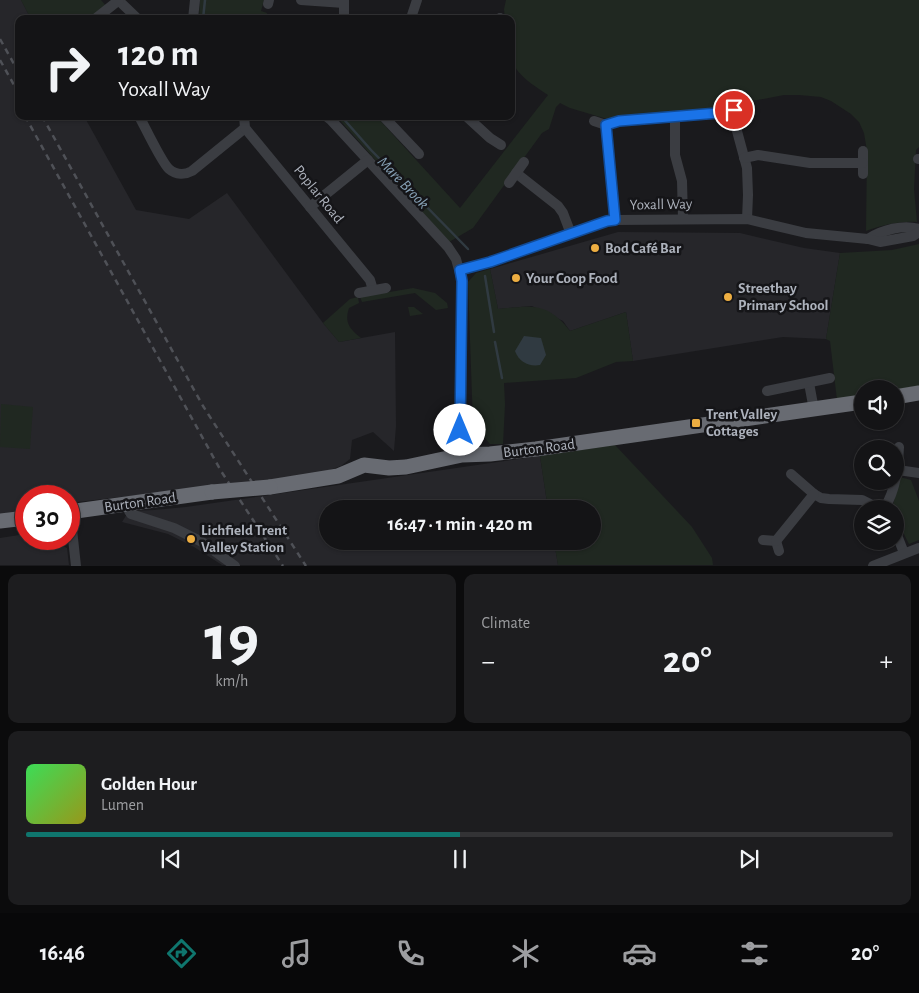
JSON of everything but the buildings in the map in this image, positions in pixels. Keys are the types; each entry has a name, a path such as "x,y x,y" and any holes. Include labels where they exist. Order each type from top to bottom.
{"highway":[{"path":"904,396 919,393"},
{"name":"Burton Road","path":"80,511 212,492 270,487 338,476 364,465 389,468 406,467 462,455 536,449 854,403"},
{"path":"0,521 15,519"}],"street":[{"path":"101,15 118,0 134,15"},
{"path":"193,15 195,0"},
{"path":"302,0 344,1 344,15"},
{"path":"412,15 417,0"},
{"path":"731,114 734,110 745,107"},
{"path":"594,120 606,125 619,121 718,113 731,114"},
{"path":"731,114 747,168 748,195 746,219"},
{"path":"675,117 676,155 682,181 683,219"},
{"path":"141,120 168,169 178,174 186,174 192,171 245,128 244,120"},
{"path":"331,120 456,258 462,281 460,430 462,455"},
{"path":"387,120 419,154"},
{"path":"470,120 490,138 501,145"},
{"path":"606,125 615,220"},
{"name":"Poplar Road","path":"245,128 370,280 372,290"},
{"path":"863,151 863,174"},
{"path":"744,158 758,155 810,163 863,163"},
{"path":"310,206 368,160"},
{"path":"508,183 524,162"},
{"path":"516,173 558,206 563,213 571,234"},
{"name":"Yoxall Way","path":"460,270 490,262 523,249 615,220 746,219 806,233 868,239 880,242 913,236 919,230"},
{"path":"359,293 386,288"},
{"path":"771,393 830,378"},
{"path":"810,382 814,410"},
{"path":"904,471 919,473"},
{"path":"791,474 814,494 829,499 862,500"},
{"path":"776,541 814,494"},
{"path":"128,504 131,514 174,528 202,542 235,566"},
{"path":"763,540 776,541"},
{"path":"776,541 779,551"},
{"path":"873,566 919,548"},
{"path":"74,550 76,566"}],"shaded area":[{"path":"0,0 21,0 29,15 15,15 15,120 86,120 136,210 189,219 227,193 339,342 395,332 396,426 394,451 373,432 352,440 350,459 341,466 318,474 80,502 80,485 15,485 15,512 0,514"},
{"path":"21,0 101,0 106,6 94,15 29,15"},
{"path":"200,0 264,0 261,11 267,13 267,15 199,15"},
{"path":"506,0 919,0 919,147 916,150 914,189 917,222 891,224 866,231 867,151 864,133 859,122 851,114 821,97 784,95 711,109 607,119 570,108 560,103 556,107 549,129 542,133 473,228 449,242 340,120 380,120 460,208 548,95 525,78 515,66 515,15 505,15"},
{"name":"Streethay Primary School","path":"618,232 740,233 804,248 840,253 826,339 783,337 633,361 626,312 570,331 563,321 532,306 498,309 490,269"},
{"path":"919,244 919,386 904,388 904,380 854,380 854,397 837,400 830,341 826,339 840,253 892,250"},
{"path":"490,269 498,309 529,307 546,310 562,321 570,331 626,312 633,361 616,362 576,378 504,383 503,444 490,444 473,425 468,282 476,273"},
{"path":"413,288 435,293 447,303 448,308 436,310 415,293 362,302 360,297"},
{"path":"358,297 359,303 349,308 347,318 351,329 361,338 339,342 323,323 350,299"},
{"path":"408,307 414,307 423,314 410,316"},
{"path":"524,336 541,338 546,355 540,365 525,363 517,355 515,351"},
{"path":"1,404 33,407 30,449 0,447"},
{"path":"615,445 692,527 712,558 713,565 558,565 556,550 601,550 601,500 547,500 540,456"},
{"path":"540,456 547,500 319,500 319,550 556,550 558,565 222,565 194,547 168,534 122,522 129,511 186,507"},
{"path":"904,478 911,480 919,501 919,540 909,544 904,534 904,500 894,500 897,490 904,490"},
{"path":"15,536 15,550 67,550 69,565 0,565 0,538"}],"waterway":[{"name":"Mare Brook","path":"203,15 205,0"},
{"name":"Mare Brook","path":"345,120 371,150 468,249"},
{"name":"Mare Brook","path":"485,276 494,332"},
{"name":"Mare Brook","path":"495,342 502,378"}],"railway":[{"path":"0,39 15,66"},
{"path":"0,60 15,87"},
{"path":"27,120 221,471 283,566"},
{"path":"44,120 203,406 306,566"}],"place":[{"name":"Bod Café Bar","path":"595,248"},
{"name":"Your Coop Food","path":"516,278"},
{"name":"Streethay Primary School","path":"728,297"},
{"name":"Trent Valley Cottages","path":"696,423"},
{"name":"Lichfield Trent Valley Station","path":"191,539"}],"route":[{"path":"460,430 462,281 460,270 490,262 523,249 615,220 606,125 619,121 718,113 731,114 734,110"}]}
